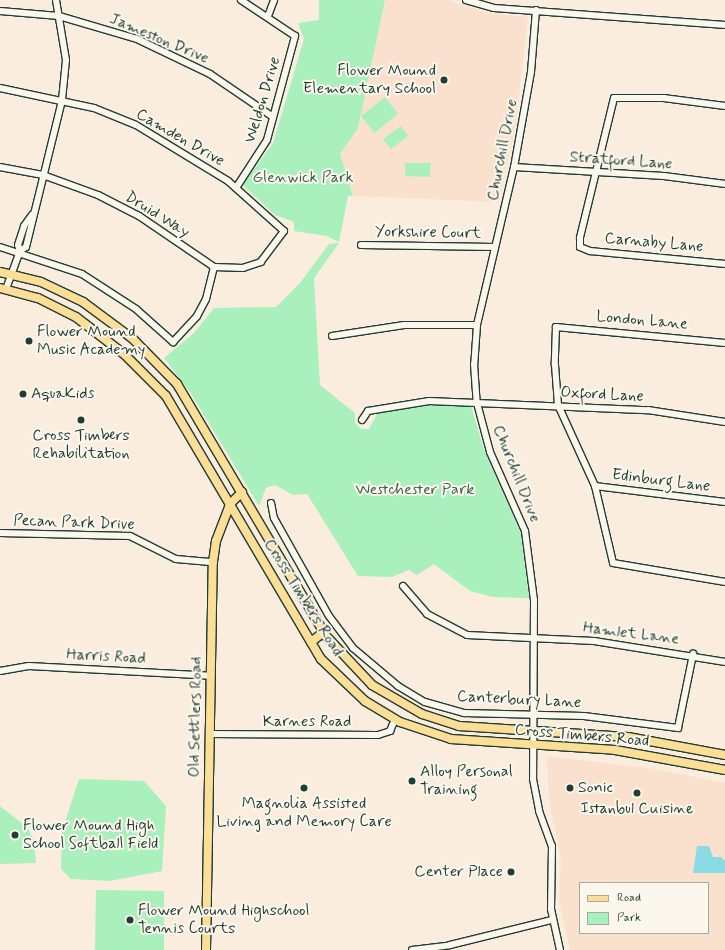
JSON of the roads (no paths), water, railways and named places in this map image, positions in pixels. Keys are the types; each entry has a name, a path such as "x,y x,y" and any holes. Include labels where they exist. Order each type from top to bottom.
{"main road":[{"name":"Cross Timbers Road","path":"0,272 41,282 83,302 134,339 177,384 324,632 372,686 422,714 471,728 533,730 628,737 725,755"},
{"name":"Cross Timbers Road","path":"3,288 60,308 124,354 166,396 321,659 350,689 395,719 435,735 464,741 533,744 648,754 725,770"},
{"name":"Old Settlers Road","path":"206,950 213,562 216,541 230,504 242,492"},
{"path":"311,642 324,632"}],"street":[{"path":"3,288 11,274 20,251 26,247 62,100 66,60 60,16 56,0"},
{"path":"241,0 268,16 274,0"},
{"path":"466,0 486,7 725,25"},
{"name":"Churchill Drive","path":"536,10 531,72 514,167 477,325 474,364 477,402 490,452 525,531 534,600 533,744 537,803 552,846 552,920 560,950"},
{"name":"Jameston Drive","path":"0,11 60,16 136,39 210,74 273,117"},
{"name":"Weldon Drive","path":"236,188 264,146 295,36 268,16"},
{"name":"Camden Drive","path":"0,88 62,100 148,131 236,188 284,231"},
{"path":"598,172 614,98 664,98 725,106"},
{"name":"Druid Way","path":"0,167 43,175 98,195 139,216 214,266 243,268 262,262 284,231"},
{"name":"Stratford Lane","path":"514,167 598,172 725,184"},
{"name":"Carnaby Lane","path":"598,172 580,247 725,264"},
{"name":"Yorkshire Court","path":"361,245 495,247"},
{"path":"0,247 20,251 101,285 136,309 173,342 199,312 214,266"},
{"path":"332,336 404,325 477,325"},
{"name":"London Lane","path":"558,405 556,327 725,343"},
{"name":"Oxford Lane","path":"362,420 368,411 407,403 477,402 648,410 725,422"},
{"path":"558,405 594,486 613,563 725,582"},
{"name":"Edinburg Lane","path":"594,486 725,502"},
{"name":"Canterbury Lane","path":"272,503 274,518 329,616 353,648 380,673 416,697 444,708 464,713 533,714 678,728 693,654"},
{"name":"Pecan Park Drive","path":"0,533 130,536 176,559 213,562"},
{"name":"Hamlet Lane","path":"403,586 427,614 467,635 594,641 693,654 725,662"},
{"name":"Harris Road","path":"0,671 30,666 211,676"},
{"name":"Karnes Road","path":"210,734 378,735 390,731 395,719"},
{"path":"412,950 450,945 552,920"}],"water":[{"path":"697,846 709,846 713,857 721,857 725,861 725,873 693,873"}],"place":[{"name":"Flower Mound Elementary School","path":"444,80"},
{"name":"Flower Mound Music Academy","path":"29,341"},
{"name":"AquaKids","path":"23,394"},
{"name":"Cross Timbers Rehabilitation","path":"81,420"},
{"name":"Alloy Personal Training","path":"412,781"},
{"name":"Magnolia Assisted Living and Memory Care","path":"304,788"},
{"name":"Sonic","path":"570,788"},
{"name":"Istanbul Cuisine","path":"637,793"},
{"name":"Flower Mound High School Softball Field","path":"15,835"},
{"name":"Center Place","path":"511,872"},
{"name":"Flower Mound Highschool Tennis Courts","path":"130,920"}],"park label":[{"name":"Glenwick Park","path":"303,178"},
{"name":"Westchester Park","path":"415,490"}]}
